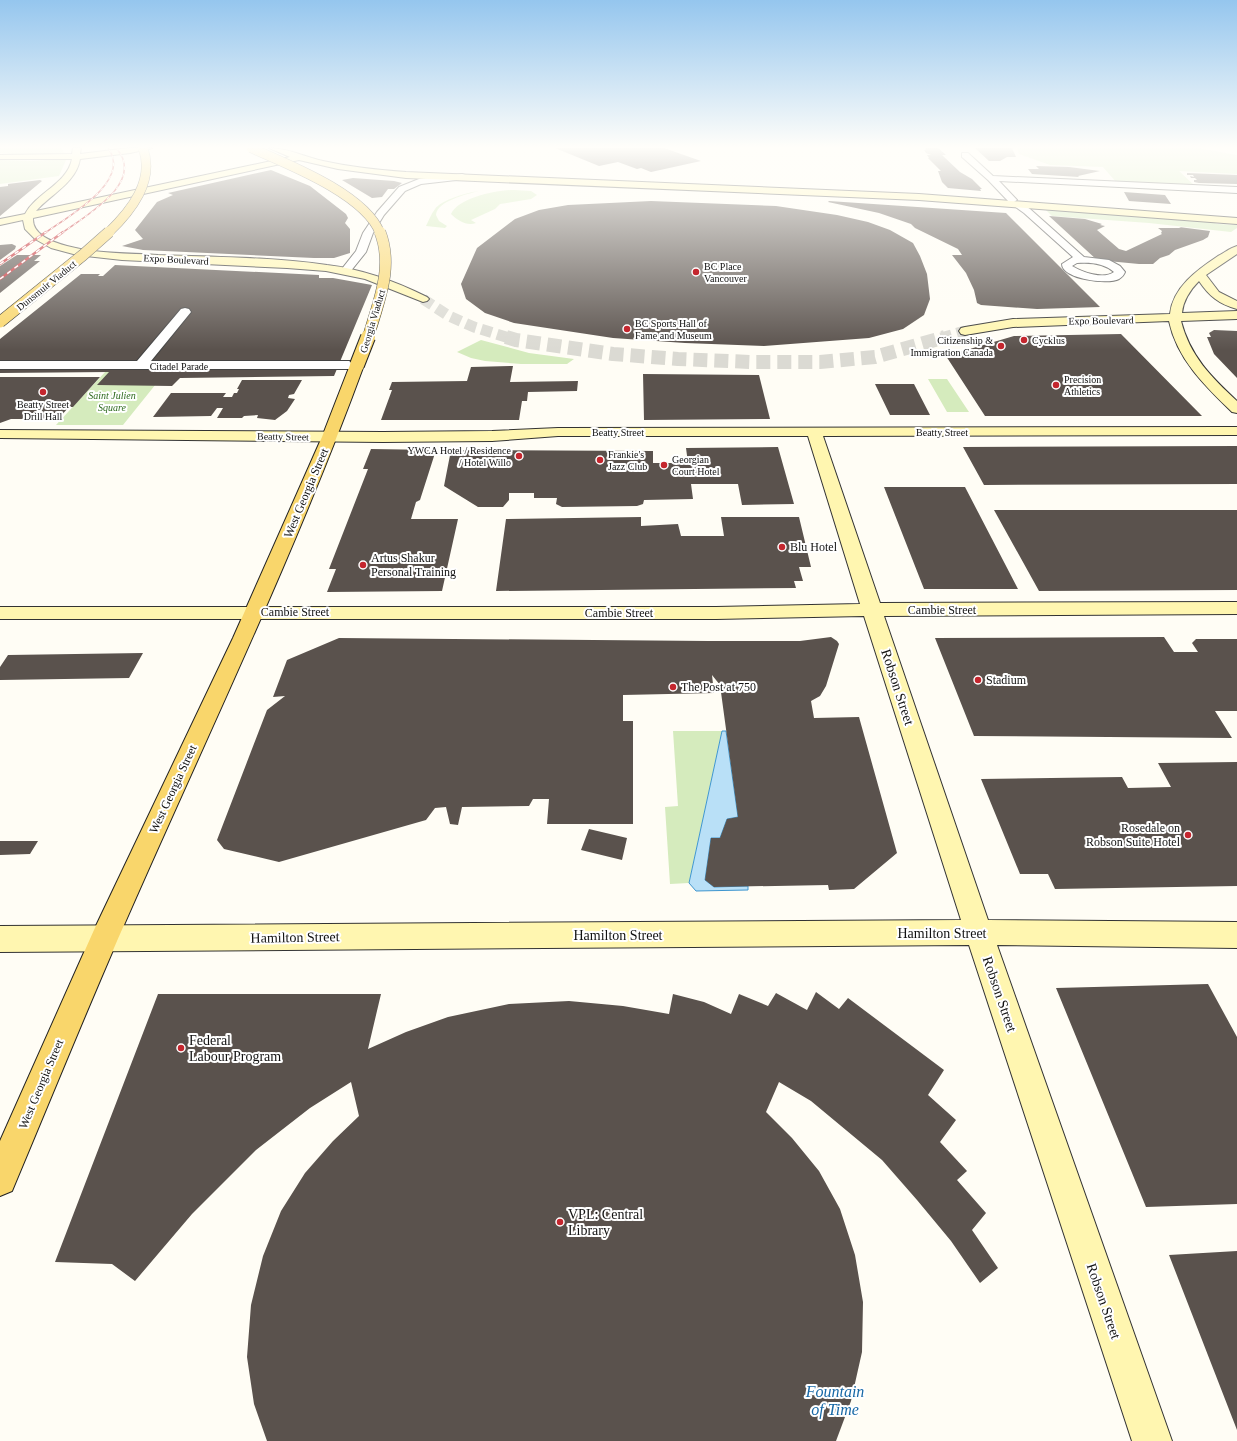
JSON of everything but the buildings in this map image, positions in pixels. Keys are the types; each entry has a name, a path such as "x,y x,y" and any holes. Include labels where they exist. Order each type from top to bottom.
{"main road":[{"path":"0,222 32,215"},
{"name":"Dunsmuir Viaduct","path":"0,322 100,240 125,215"},
{"name":"Georgia Viaduct","path":"345,397 380,300 384,276 385,244 379,228 368,215"},
{"path":"1171,215 1237,221"},
{"name":"Expo Boulevard","path":"28,216 30,228 39,237 55,245 81,252 121,256 306,266 346,270 395,284 423,299"},
{"path":"1237,249 1200,274 1186,288 1175,307 1174,318 1176,329 1189,357 1208,381 1237,409"},
{"path":"1200,274 1213,294 1221,299 1237,305"},
{"name":"Expo Boulevard","path":"965,331 1014,323 1237,315"},
{"name":"West Georgia Street","path":"0,1179 104,939 254,612 330,437 345,397"},
{"name":"Beatty Street","path":"0,434 330,437 492,436 558,432 1237,431"},
{"name":"Robson Street","path":"814,432 979,933 1152,1441"},
{"name":"Cambie Street","path":"0,613 716,613 839,610 1237,608"},
{"name":"Hamilton Street","path":"0,938 104,939 979,933 1237,935"}],"street":[{"path":"346,270 361,252 368,233 379,215"},
{"path":"1032,215 1082,260"},
{"path":"140,366 185,312"},
{"name":"Citadel Parade","path":"0,365 357,365"}],"green space":[{"path":"431,215 436,215 439,221 447,226 445,228 426,226"},
{"path":"452,215 481,215 471,220 476,223 473,224 457,219"},
{"path":"1129,215 1207,221 1218,224 1237,225 1237,228 1231,232 1149,223 1052,216"},
{"path":"481,340 529,353 574,359 567,364 521,364 485,361 471,358 457,352"},
{"name":"Saint Julien Square","path":"106,371 164,374 123,425 56,425"},
{"path":"928,379 947,379 969,412 947,412"},
{"path":"673,731 722,731 689,883 670,884 665,807 678,806"}],"water":[{"path":"722,731 726,731 738,817 727,819 720,838 711,838 705,880 714,887 748,886 748,890 696,891 689,883"}],"tunnel":[{"path":"423,299 449,316 474,327 509,338"},
{"path":"941,338 965,331"},
{"path":"506,337 516,340 613,354 678,359 751,362 820,362 875,357 945,337"}],"railway":[{"path":"45,233 72,215"},
{"path":"62,233 87,215"},
{"path":"0,264 46,232"},
{"path":"0,279 63,232"}],"place":[{"name":"BC Place Vancouver","path":"696,272"},
{"name":"BC Sports Hall of Fame and Museum","path":"627,329"},
{"name":"Cycklus","path":"1024,340"},
{"name":"Citizenship & Immigration Canada","path":"1001,346"},
{"name":"Precision Athletics","path":"1056,385"},
{"name":"Beatty Street Drill Hall","path":"43,392"},
{"name":"YWCA Hotel / Residence / Hotel Willo","path":"519,456"},
{"name":"Frankie's Jazz Club","path":"600,460"},
{"name":"Georgian Court Hotel","path":"664,465"},
{"name":"Blu Hotel","path":"782,547"},
{"name":"Artus Shakur Personal Training","path":"363,565"},
{"name":"Stadium","path":"978,680"},
{"name":"The Post at 750","path":"673,687"},
{"name":"Rosedale on Robson Suite Hotel","path":"1188,835"},
{"name":"Federal Labour Program","path":"181,1048"},
{"name":"VPL: Central Library","path":"560,1222"}],"water label":[{"name":"Fountain of Time","path":"835,1400"}]}
